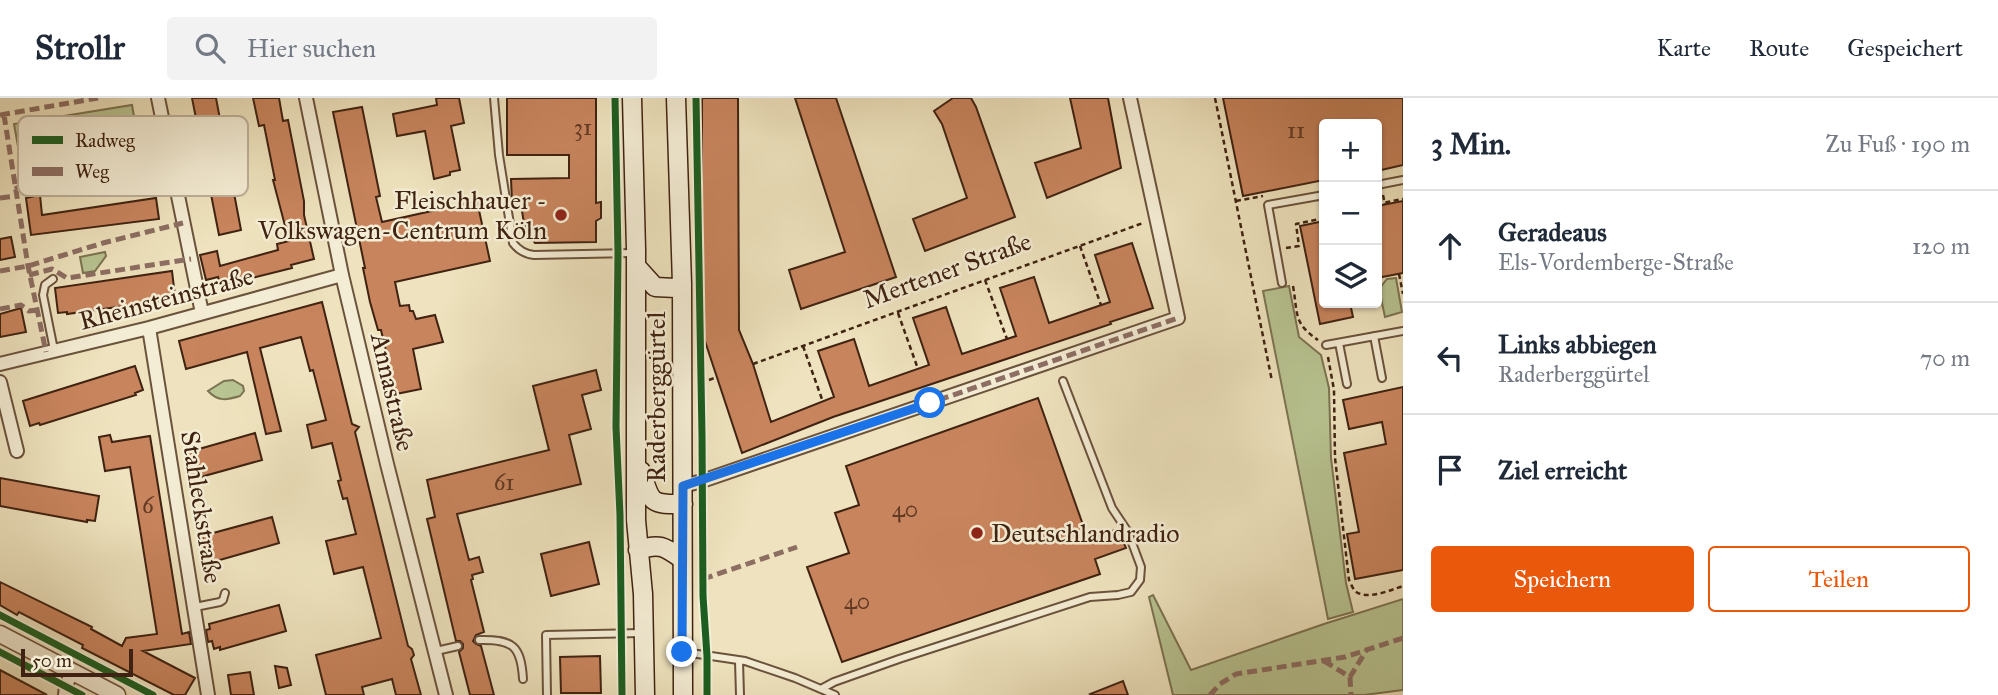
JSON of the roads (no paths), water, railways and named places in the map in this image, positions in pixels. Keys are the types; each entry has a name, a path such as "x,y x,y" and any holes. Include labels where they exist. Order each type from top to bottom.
{"main road":[{"name":"Raderberggürtel","path":"632,98 638,550 643,594 645,695"},
{"name":"Raderberggürtel","path":"676,98 682,284 682,695"},
{"path":"636,260 655,287 676,288 682,284"},
{"path":"636,457 653,501 661,505 683,495"},
{"path":"638,550 651,546 666,546 682,559"}],"street":[{"path":"158,98 162,116"},
{"name":"Annastraße","path":"306,98 342,275 446,695"},
{"path":"683,495 1178,318 1130,98"},
{"path":"178,196 202,313"},
{"name":"Rheinsteinstraße","path":"0,365 149,328 342,275"},
{"name":"Stahleckstraße","path":"149,328 208,695"},
{"path":"0,382 17,451"},
{"path":"0,634 117,695"},
{"path":"65,695 65,686 72,671"}],"lane":[{"path":"494,98 499,155 513,243 517,249 534,255 636,260"},
{"path":"1382,184 1403,180"},
{"path":"1282,283 1268,205 1319,196"},
{"path":"53,279 45,285 43,295 54,350"},
{"path":"1326,345 1403,331"},
{"path":"1374,336 1382,378"},
{"path":"1339,343 1346,384"},
{"path":"821,689 888,663 1090,597 1118,595 1131,592 1136,587 1140,580 1141,567 1128,532 1112,508 1063,381"},
{"path":"195,607 220,602 225,593"},
{"path":"547,695 546,635 644,633"},
{"path":"480,640 504,642 519,652 523,679"},
{"path":"436,652 458,646"},
{"path":"682,652 739,661 795,678 835,695"},
{"path":"739,661 740,695"}],"place":[{"name":"Fleischhauer - Volkswagen-Centrum Köln","path":"561,215"},
{"name":"Deutschlandradio","path":"977,533"}]}
